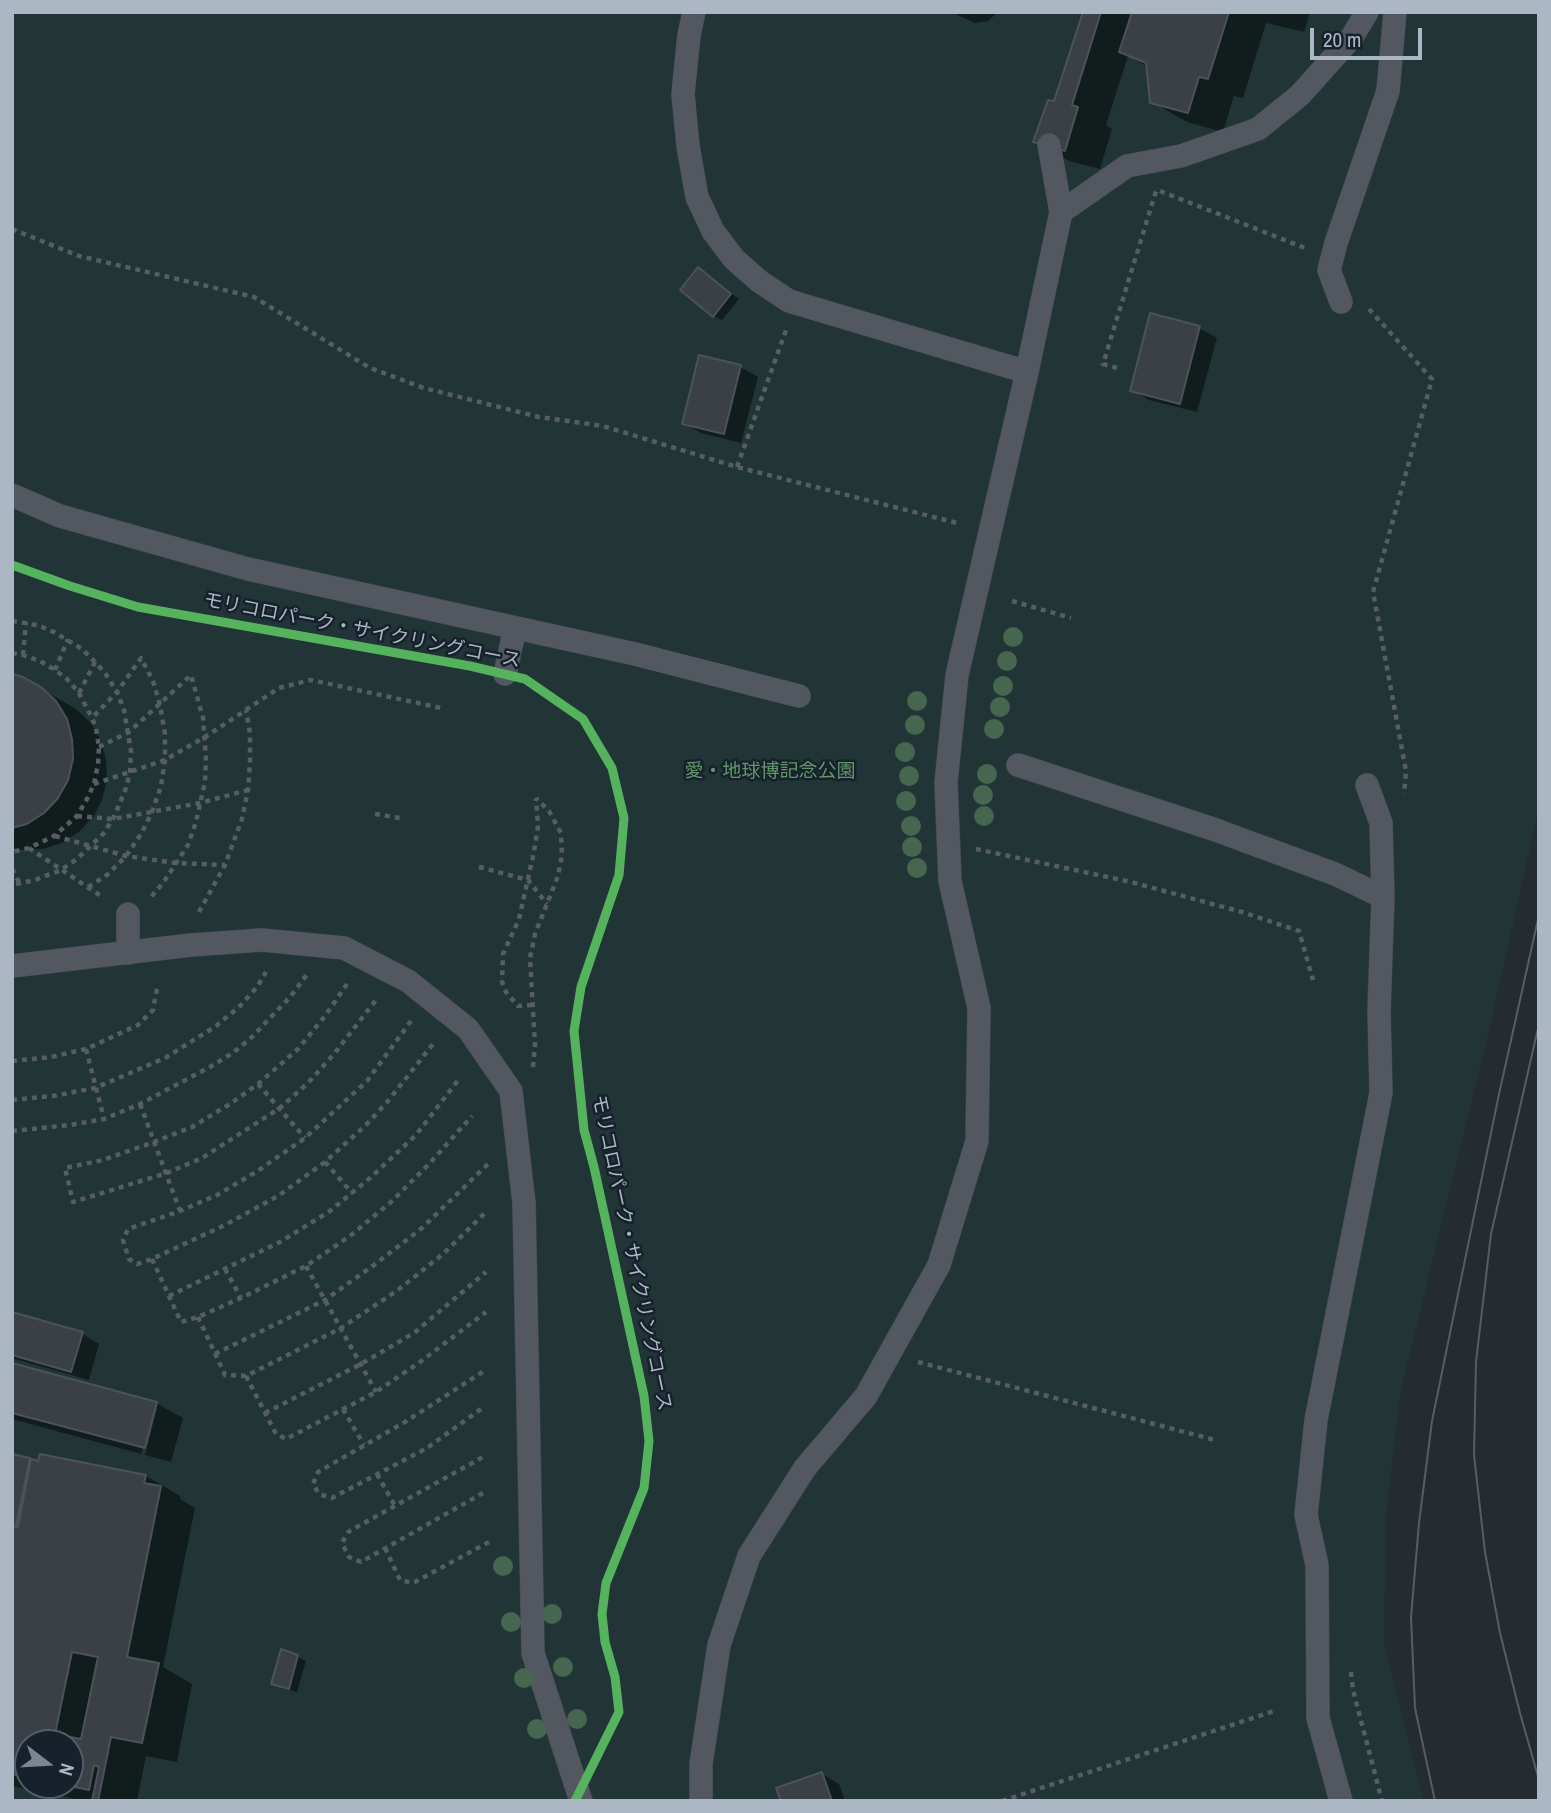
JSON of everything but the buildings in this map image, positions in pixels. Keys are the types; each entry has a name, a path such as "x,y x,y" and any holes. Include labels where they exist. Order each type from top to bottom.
{"lane":[{"path":"694,12 683,94 688,146 697,197 713,231 734,259 759,281 789,301 1027,372"},
{"path":"1061,212 1127,166 1181,156 1258,129 1300,95 1352,37 1367,12"},
{"path":"1341,302 1329,271 1388,91 1395,12"},
{"path":"701,1801 701,1764 719,1645 749,1556 804,1468 866,1396 939,1265 977,1141 979,1008 950,881 946,783 957,675 1061,212 1049,145"},
{"path":"12,495 60,516 248,569 635,654 799,695"},
{"path":"505,674 515,628"},
{"path":"1018,765 1225,833 1335,874 1383,897"},
{"path":"1341,1801 1318,1718 1317,1566 1306,1515 1316,1420 1381,1093 1381,823 1367,785"},
{"path":"128,914 128,953"},
{"path":"12,967 191,945 262,940 344,948 408,981 468,1029 511,1091 524,1203 533,1653 581,1801"}],"path":[{"path":"1117,368 1103,364 1156,190"},
{"path":"12,229 79,256 254,297 370,368 424,388 539,417 603,426 737,467 989,531"},
{"path":"737,467 796,302"},
{"path":"1012,601 1071,618"},
{"path":"12,621 45,628 68,639 95,662 117,692 124,710 131,751 130,773 125,791 113,819 92,847 61,870 35,880 12,884"},
{"path":"23,655 26,622"},
{"path":"55,670 68,639"},
{"path":"12,653 40,661 67,679 79,693 92,718 99,747 94,784 76,816 54,836 29,848 12,852"},
{"path":"88,887 107,875 126,856 152,812 161,786 165,734 153,681 141,658 117,692 92,718"},
{"path":"79,693 95,662"},
{"path":"29,848 128,914 147,901 163,883 188,845 205,782 203,718 191,675 129,732 99,747"},
{"path":"94,784 165,760 279,688 311,680 440,708"},
{"path":"199,912 225,865 242,819 248,790 250,733 246,710"},
{"path":"76,816 113,819 200,803 248,790"},
{"path":"511,1091 532,1079 535,1045 530,958 535,934 558,876 562,855 561,833 549,811 536,798 538,826 519,919 503,954 502,982 506,992 518,1006 532,1005"},
{"path":"375,814 400,818"},
{"path":"54,836 126,856 176,863 225,865"},
{"path":"948,844 1131,882 1242,912 1299,931 1313,981"},
{"path":"479,867 528,880 548,905"},
{"path":"12,869 20,884"},
{"path":"12,1100 53,1096 95,1087 165,1058 216,1026 240,1006 269,968"},
{"path":"12,1131 104,1119 140,1104 210,1067 233,1052 272,1017 308,972"},
{"path":"347,984 298,1049 230,1104 192,1127 154,1142 103,1160 65,1168 72,1202 167,1173 202,1158 279,1108 308,1083 376,1000"},
{"path":"12,1061 51,1058 86,1049 138,1025 153,1010 157,988"},
{"path":"411,1021 368,1081 305,1138 217,1195 128,1229 122,1240 129,1259 137,1264 152,1259 225,1225 278,1196 325,1162 366,1125 433,1045"},
{"path":"86,1049 104,1119"},
{"path":"169,1296 280,1242 330,1211 416,1135 459,1079"},
{"path":"258,1084 305,1138"},
{"path":"140,1104 180,1210"},
{"path":"152,1259 181,1322 241,1298 306,1266 350,1236 391,1202 472,1116"},
{"path":"325,1162 352,1194"},
{"path":"215,1354 325,1300 422,1228 488,1164"},
{"path":"198,1317 225,1375 246,1376 341,1328 398,1290 434,1261 486,1211"},
{"path":"306,1266 376,1392"},
{"path":"225,1269 241,1298"},
{"path":"265,1413 361,1364 414,1333 486,1272"},
{"path":"246,1376 276,1434 286,1439 376,1392 486,1312"},
{"path":"889,1355 1215,1440"},
{"path":"481,1409 427,1448 332,1497 319,1494 313,1484 318,1472 405,1422 484,1371"},
{"path":"343,1409 364,1446"},
{"path":"483,1457 348,1532 342,1543 349,1557 361,1562 483,1493"},
{"path":"377,1474 395,1506"},
{"path":"385,1548 400,1580 413,1583 489,1542"},
{"path":"1002,1801 1278,1710"}],"green space":[{"name":"愛・地球博記念公園","path":"12,12 1539,12 1539,807 1492,1018 1400,1394 1386,1516 1384,1643 1424,1801 12,1801"}],"tram line":[{"path":"1435,1801 1415,1708 1411,1617 1419,1523 1432,1421 1499,1094 1539,915"},
{"path":"1539,1024 1491,1234 1476,1362 1474,1455 1485,1552 1500,1633 1539,1780"}],"cycle path":[{"name":"モリコロパーク・サイクリングコース","path":"12,565 138,607 470,666 525,679 583,719 612,768 624,818 619,875 581,987 574,1031 584,1130 644,1396 649,1441 644,1488 606,1583 602,1614 619,1712 575,1801"}]}
